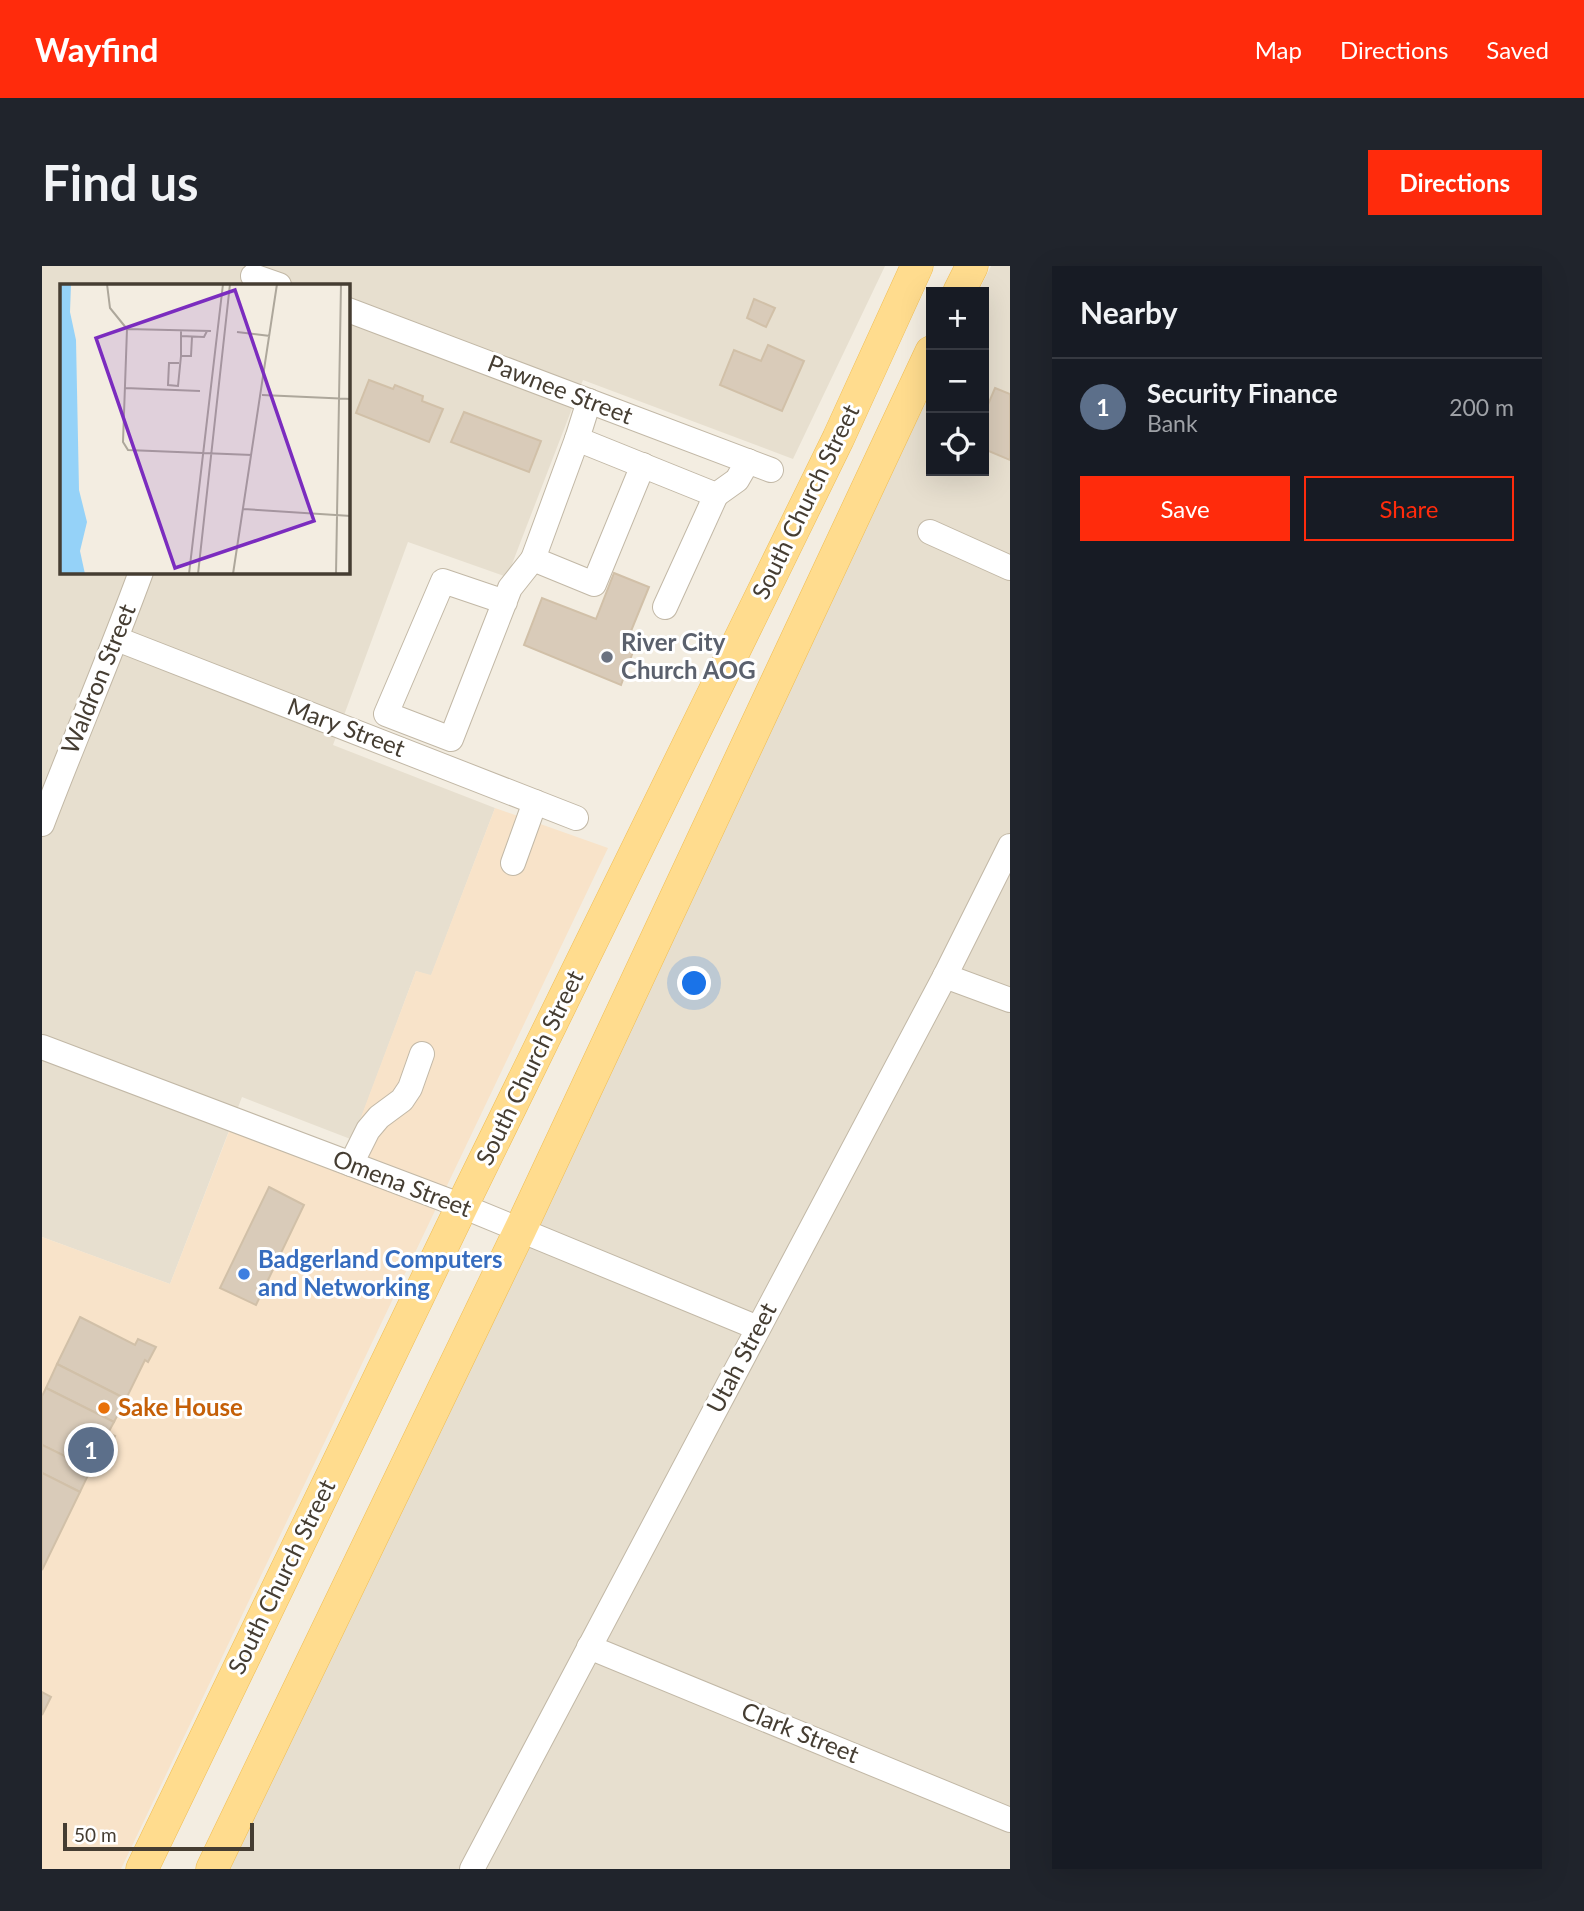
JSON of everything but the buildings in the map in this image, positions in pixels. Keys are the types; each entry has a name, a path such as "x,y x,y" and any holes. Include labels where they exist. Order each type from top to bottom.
{"main road":[{"name":"South Church Street","path":"142,1869 462,1206 838,439 917,266"},
{"path":"962,287 972,266"},
{"name":"South Church Street","path":"212,1869 520,1230 926,363"}],"street":[{"path":"251,276 276,284"},
{"name":"Pawnee Street","path":"350,311 759,466 716,495"},
{"path":"442,765 510,589 533,559 589,401"},
{"path":"577,439 716,495 665,607"},
{"path":"533,559 594,584 643,465"},
{"path":"930,532 1010,568"},
{"name":"Waldron Street","path":"42,824 75,736 117,639 140,574"},
{"path":"375,739 443,581 505,602"},
{"name":"Mary Street","path":"117,639 576,818"},
{"path":"386,714 451,739"},
{"path":"513,863 534,802"},
{"name":"Utah Street","path":"472,1869 1010,846"},
{"path":"944,976 1010,1000"},
{"name":"Omena Street","path":"42,1047 462,1206 758,1328"},
{"path":"352,1164 368,1130 379,1117 402,1100 410,1088 422,1054"},
{"name":"Clark Street","path":"589,1647 1010,1820"}],"shaded area":[{"path":"42,266 885,266 793,459 583,380 507,577 408,542 333,745 495,808 431,976 416,971 353,1140 242,1097 170,1284 42,1237"},
{"path":"991,266 1010,266 1010,1869 227,1869 926,401 926,476 989,476 989,287 980,287"},
{"path":"495,808 608,848 121,1869 42,1869 42,1237 170,1284 230,1129 340,1173 416,971 431,975"}],"place":[{"name":"River City Church AOG","path":"607,657"},
{"name":"Badgerland Computers and Networking","path":"244,1274"},
{"name":"Sake House","path":"104,1408"},
{"name":"Security Finance","path":"91,1450"}]}
